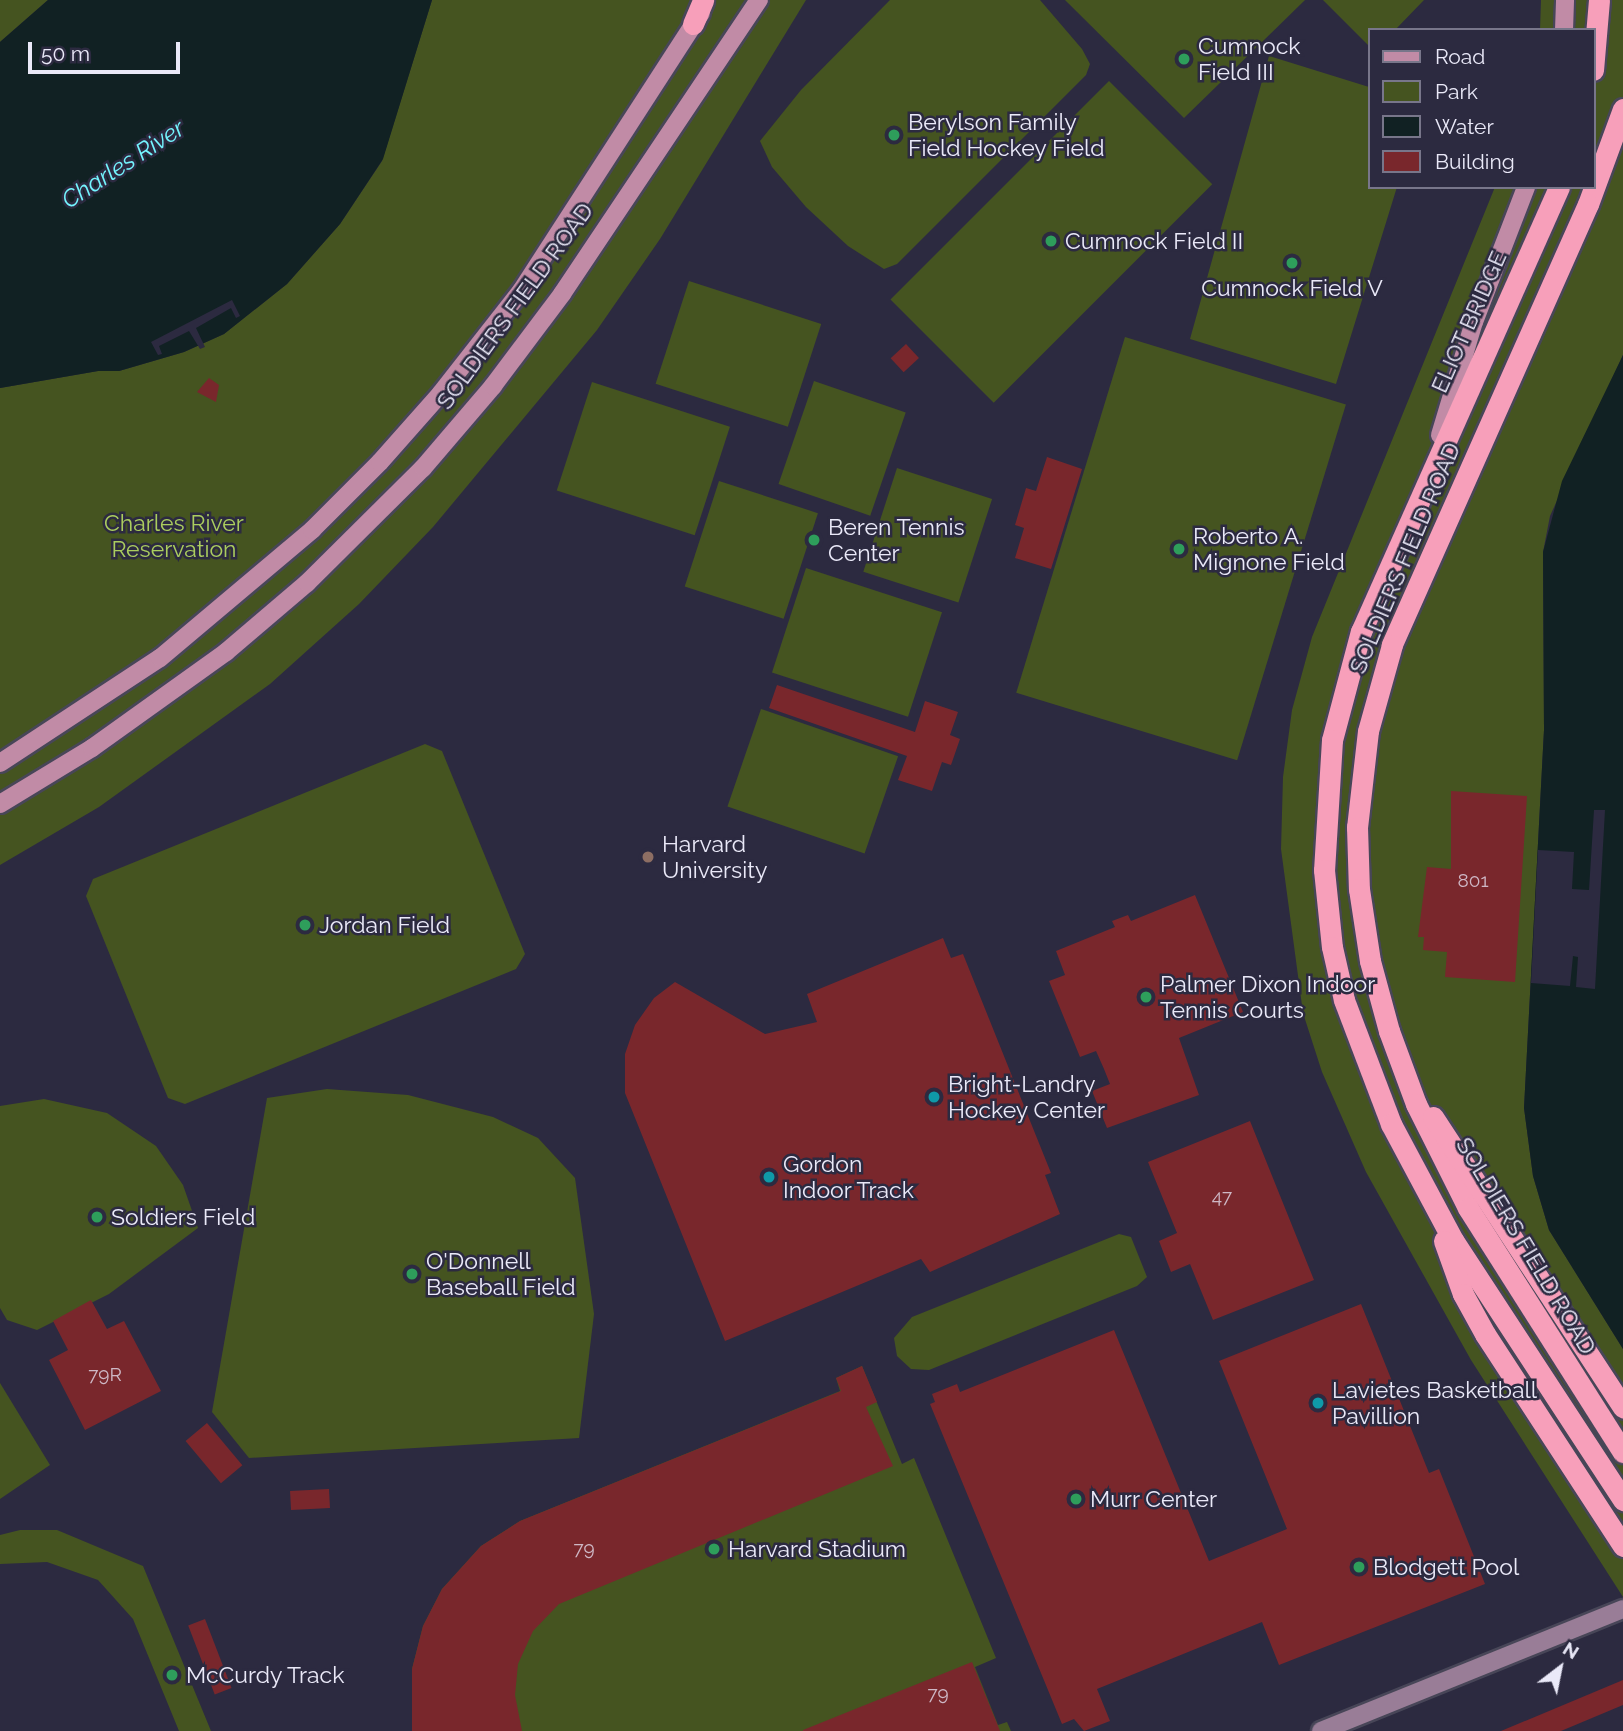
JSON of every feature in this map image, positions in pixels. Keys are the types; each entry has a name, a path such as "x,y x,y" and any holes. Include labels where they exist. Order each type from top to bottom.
{"highway":[{"path":"694,24 703,0"},
{"path":"1595,47 1599,0"},
{"name":"SOLDIERS FIELD ROAD","path":"1595,185 1623,109"},
{"name":"ELIOT BRIDGE","path":"1428,478 1558,189"},
{"name":"SOLDIERS FIELD ROAD","path":"1594,189 1401,623 1372,712 1358,807 1361,905 1375,985 1406,1078 1468,1208 1623,1452"},
{"name":"SOLDIERS FIELD ROAD","path":"1428,478 1349,667 1329,760 1323,851 1332,947 1349,1018 1383,1107 1424,1190 1623,1500"},
{"path":"1406,1078 1623,1407"},
{"path":"1424,1190 1464,1294 1485,1334 1623,1546"}],"main road":[{"name":"SOLDIERS FIELD ROAD","path":"0,763 78,716 199,628 312,530 388,453 469,359 533,274 709,0"},
{"name":"SOLDIERS FIELD ROAD","path":"0,804 92,748 226,652 307,583 423,468 493,386 562,295 759,0"},
{"path":"1564,28 1565,0"},
{"name":"SOLDIERS FIELD ROAD","path":"1428,478 1474,322 1526,189"},
{"path":"1321,1731 1623,1609"}],"green space":[{"path":"0,0 48,0 0,42"},
{"name":"Charles River Reservation","path":"432,0 806,0 660,239 597,330 433,527 359,604 270,684 99,807 0,865 0,388 98,371 119,371 184,352 224,334 287,284 340,224 382,161"},
{"name":"Berylson Family Field Hockey Field","path":"890,0 1040,0 1082,49 1090,64 1086,75 897,264 884,269 848,246 806,207 772,167 760,141 801,90"},
{"name":"Cumnock Field III","path":"1065,0 1305,0 1184,118"},
{"path":"1323,0 1424,0 1397,28 1368,28 1368,45"},
{"path":"1541,0 1623,0 1623,355 1550,516 1543,552 1544,730 1524,1108 1533,1176 1549,1230 1623,1349 1623,1597 1471,1360 1366,1172 1322,1072 1303,1013 1281,849 1283,777 1292,710 1312,637 1494,189 1595,189 1595,28 1540,28"},
{"name":"Cumnock Field V","path":"1269,56 1368,87 1368,189 1396,189 1336,384 1190,339"},
{"name":"Cumnock Field II","path":"1109,81 1212,184 994,403 891,299"},
{"path":"689,281 821,324 788,427 656,384"},
{"name":"Roberto A. Mignone Field","path":"1125,337 1346,405 1237,760 1016,693"},
{"path":"814,381 906,413 870,516 779,484"},
{"path":"592,382 730,427 695,535 557,490"},
{"path":"897,468 992,499 958,603 863,572"},
{"path":"719,481 818,513 784,619 685,587"},
{"path":"806,568 942,612 908,717 772,673"},
{"path":"761,709 898,756 865,854 727,806"},
{"name":"Jordan Field","path":"425,744 442,751 525,954 516,969 185,1104 168,1098 86,896 93,879"},
{"name":"O'Donnell Baseball Field","path":"327,1089 408,1095 493,1117 538,1138 575,1178 594,1314 579,1438 249,1458 212,1412 267,1098"},
{"name":"Soldiers Field","path":"44,1099 107,1113 156,1146 183,1185 198,1228 109,1294 37,1330 7,1320 0,1308 0,1106"},
{"path":"1119,1234 1131,1237 1147,1277 1137,1286 929,1370 911,1369 897,1356 894,1338 912,1317"},
{"name":"Harvard Stadium","path":"862,1366 902,1464 914,1458 996,1658 975,1667 998,1725 1007,1722 1011,1731 412,1731 412,1669 423,1626 442,1589 481,1546 520,1521 840,1391 836,1378"},
{"path":"0,1383 50,1465 0,1499"},
{"name":"McCurdy Track","path":"20,1530 57,1530 143,1566 211,1731 179,1731 133,1619 98,1580 47,1562 0,1564 0,1535"}],"water":[{"name":"Charles River","path":"48,0 432,0 383,159 340,224 287,284 224,334 184,352 119,371 98,371 0,388 0,42"},
{"path":"1623,355 1623,1349 1549,1230 1533,1176 1524,1108 1544,730 1543,552 1562,481"}],"pier":[{"path":"232,300 240,316 236,318 231,308 196,328 205,347 200,349 189,331 159,346 162,354 158,355 151,342"},
{"path":"1594,810 1605,810 1595,989 1576,987 1578,957 1573,956 1570,986 1531,983 1538,850 1574,852 1572,889 1589,890"}],"building":[{"path":"906,344 919,358 904,372 891,358"},
{"path":"209,378 219,385 216,402 197,392"},
{"path":"1047,457 1082,469 1051,569 1015,558 1024,528 1015,525 1026,488 1036,491"},
{"path":"777,685 915,732 925,701 958,712 950,735 960,739 951,765 942,762 932,791 898,780 907,756 769,708"},
{"path":"1451,791 1527,796 1515,982 1445,977 1447,952 1423,950 1424,937 1418,937 1427,867 1451,869"},
{"name":"Palmer Dixon Indoor Tennis Courts","path":"1195,895 1243,1012 1179,1038 1199,1095 1107,1128 1092,1091 1110,1084 1096,1051 1080,1057 1049,981 1065,975 1056,951 1115,927 1112,921 1128,915 1131,921"},
{"path":"943,938 951,958 963,954 1051,1173 1045,1175 1060,1214 930,1272 921,1259 725,1341 625,1093 625,1054 635,1025 654,998 675,982 765,1034 817,1022 807,994"},
{"path":"1250,1121 1314,1280 1213,1320 1190,1264 1171,1272 1159,1241 1177,1233 1148,1162"},
{"path":"91,1300 107,1329 124,1321 161,1391 85,1430 49,1360 68,1350 53,1321"},
{"path":"1361,1304 1429,1473 1439,1469 1485,1584 1279,1665 1262,1622 1097,1689 1110,1721 1084,1731 1074,1719 1062,1724 930,1404 935,1402 932,1394 957,1384 960,1392 1114,1330 1209,1561 1287,1529 1219,1361"},
{"path":"862,1366 877,1402 866,1407 893,1466 559,1604 533,1631 518,1664 515,1695 522,1731 412,1731 412,1669 423,1626 442,1589 481,1546 520,1521 841,1391 836,1378"},
{"path":"207,1423 242,1465 221,1483 186,1441"},
{"path":"329,1489 330,1508 291,1510 290,1491"},
{"path":"205,1619 232,1688 215,1695 188,1625"},
{"path":"972,1662 1000,1731 803,1731 803,1730"},
{"path":"1623,1680 1623,1705 1561,1731 1501,1731"}],"place":[{"name":"Cumnock Field III","path":"1184,59"},
{"name":"Berylson Family Field Hockey Field","path":"894,135"},
{"name":"Cumnock Field II","path":"1051,241"},
{"name":"Cumnock Field V","path":"1292,263"},
{"name":"Beren Tennis Center","path":"814,540"},
{"name":"Roberto A. Mignone Field","path":"1179,549"},
{"name":"Harvard University","path":"648,857"},
{"name":"Jordan Field","path":"305,925"},
{"name":"Palmer Dixon Indoor Tennis Courts","path":"1146,997"},
{"name":"Bright-Landry Hockey Center","path":"934,1097"},
{"name":"Gordon Indoor Track","path":"769,1177"},
{"name":"Soldiers Field","path":"97,1217"},
{"name":"O'Donnell Baseball Field","path":"412,1274"},
{"name":"Lavietes Basketball Pavillion","path":"1318,1403"},
{"name":"Murr Center","path":"1076,1499"},
{"name":"Harvard Stadium","path":"714,1549"},
{"name":"Blodgett Pool","path":"1359,1567"},
{"name":"McCurdy Track","path":"172,1675"}]}
